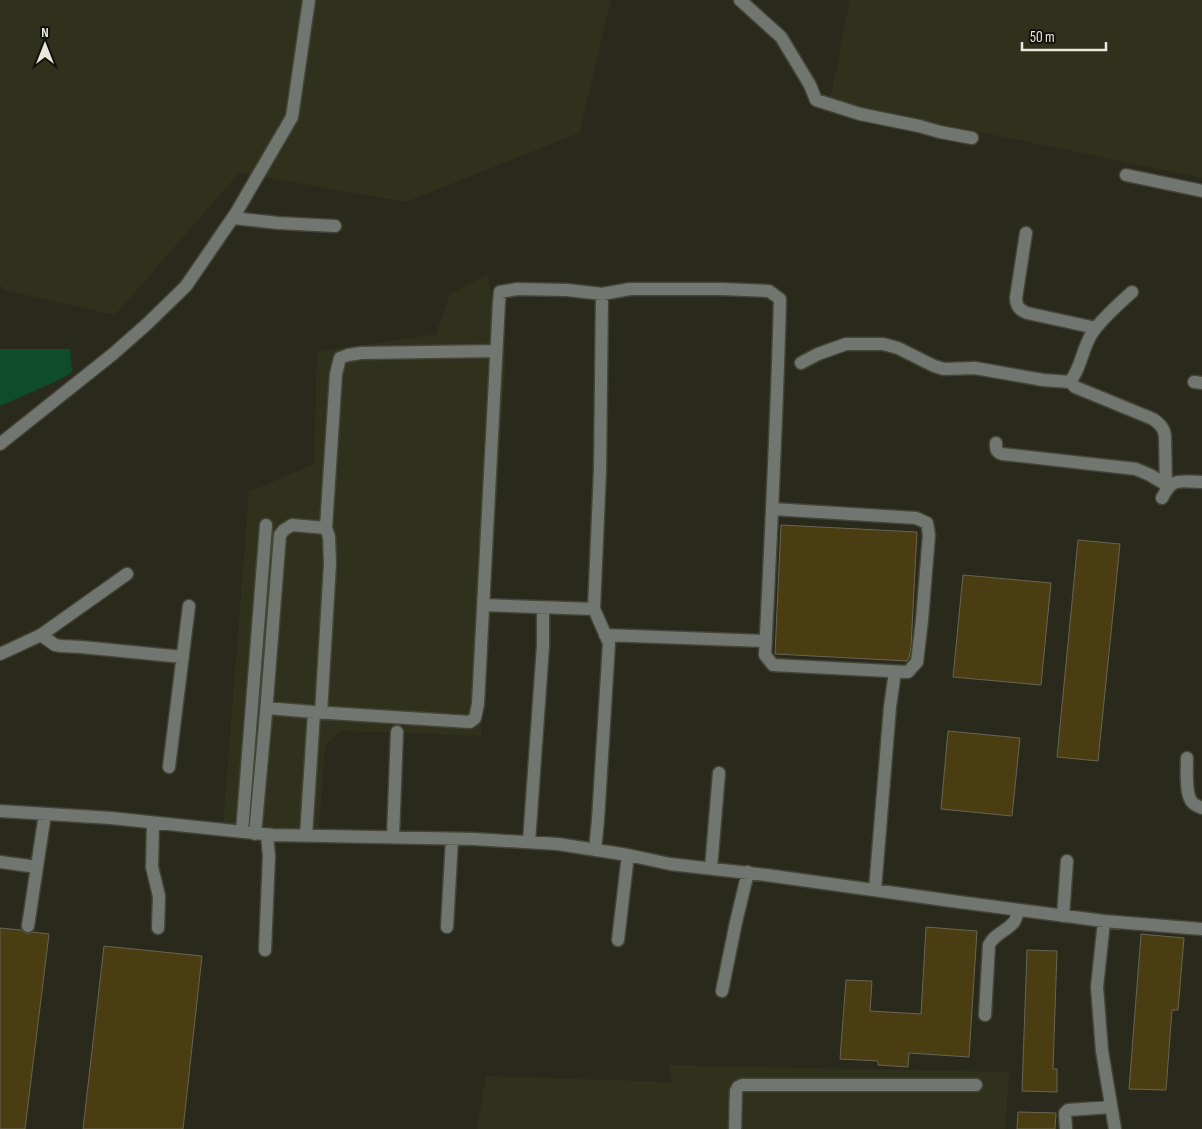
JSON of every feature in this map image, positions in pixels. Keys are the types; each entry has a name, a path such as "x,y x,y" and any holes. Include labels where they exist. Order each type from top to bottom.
{"street":[{"path":"0,444 113,354 186,286 232,218 292,117 309,0"},
{"path":"740,0 781,37 810,85 816,100 860,114 972,138"},
{"path":"1126,175 1202,192"},
{"path":"232,218 335,226"},
{"path":"1026,233 1016,298 1018,307 1021,311 1027,313 1096,328"},
{"path":"267,708 470,722 475,718 478,704 500,292 517,289 567,290 602,294 630,289 722,289 769,291 780,299 778,403 772,509 765,655 773,665 908,672 917,662 922,620 928,535 927,524 916,518 772,509"},
{"path":"1070,382 1079,368 1096,328 1132,292"},
{"path":"595,850 608,643 594,610 600,470 602,294"},
{"path":"801,363 818,354 846,344 883,344 898,348 944,369 975,368 1044,380 1070,382 1075,387 1153,419 1160,424 1165,436 1164,491"},
{"path":"306,836 330,564 329,537 326,528 336,374 340,358 348,354 361,353 496,351"},
{"path":"996,443 996,450 1002,454 1136,469 1150,475 1164,491"},
{"path":"1164,491 1177,482 1202,482"},
{"path":"242,832 266,525"},
{"path":"265,950 269,856 261,834 267,708 280,535 292,525 326,528"},
{"path":"0,654 41,635 128,574"},
{"path":"483,605 594,610"},
{"path":"169,768 189,606"},
{"path":"529,842 543,646 543,608"},
{"path":"41,635 55,645 61,646 183,657"},
{"path":"605,635 766,641"},
{"path":"875,890 895,672"},
{"path":"393,838 397,732"},
{"path":"1187,758 1190,799 1193,804 1202,808"},
{"path":"711,868 719,773"},
{"path":"0,811 111,818 261,834 558,844 670,864 748,872 1104,922 1202,929"},
{"path":"28,926 45,814"},
{"path":"153,823 152,868 159,896 158,928"},
{"path":"447,927 452,839"},
{"path":"618,940 628,855"},
{"path":"1063,916 1067,861"},
{"path":"0,862 37,867"},
{"path":"722,991 748,872"},
{"path":"985,1015 989,945 991,940 1015,920 1019,910"},
{"path":"1104,922 1096,987 1102,1051 1115,1129"},
{"path":"735,1129 736,1091 742,1085 976,1085"},
{"path":"1066,1129 1066,1113 1068,1110 1111,1107"}],"shaded area":[{"path":"0,0 611,0 579,133 406,202 239,173 115,315 3,290 0,284"},
{"path":"850,0 1202,0 1202,178 830,101"},
{"path":"487,275 506,356 481,736 341,731 325,746 319,830 223,826 249,492 314,464 317,352 436,334 450,294"},
{"path":"0,349 70,349 72,372 59,380 0,406"},
{"path":"669,1065 1009,1072 1005,1129 477,1129 486,1076 672,1082"}],"building":[{"path":"781,525 917,532 911,647 907,661 775,654"},
{"path":"1078,540 1120,544 1098,761 1057,757"},
{"path":"963,575 1051,583 1041,685 953,677"},
{"path":"948,731 1020,738 1012,816 941,809"},
{"path":"926,927 977,931 969,1057 909,1053 908,1067 878,1065 878,1061 840,1059 846,980 872,981 870,1011 921,1014"},
{"path":"0,928 21,930 27,934 33,932 49,934 25,1129 0,1129"},
{"path":"1141,934 1184,938 1178,1010 1172,1010 1166,1090 1129,1089"},
{"path":"104,946 202,956 183,1129 83,1129"},
{"path":"1027,950 1057,951 1053,1069 1057,1069 1057,1092 1022,1091"},
{"path":"1018,1112 1056,1113 1055,1129 1017,1129"}]}
